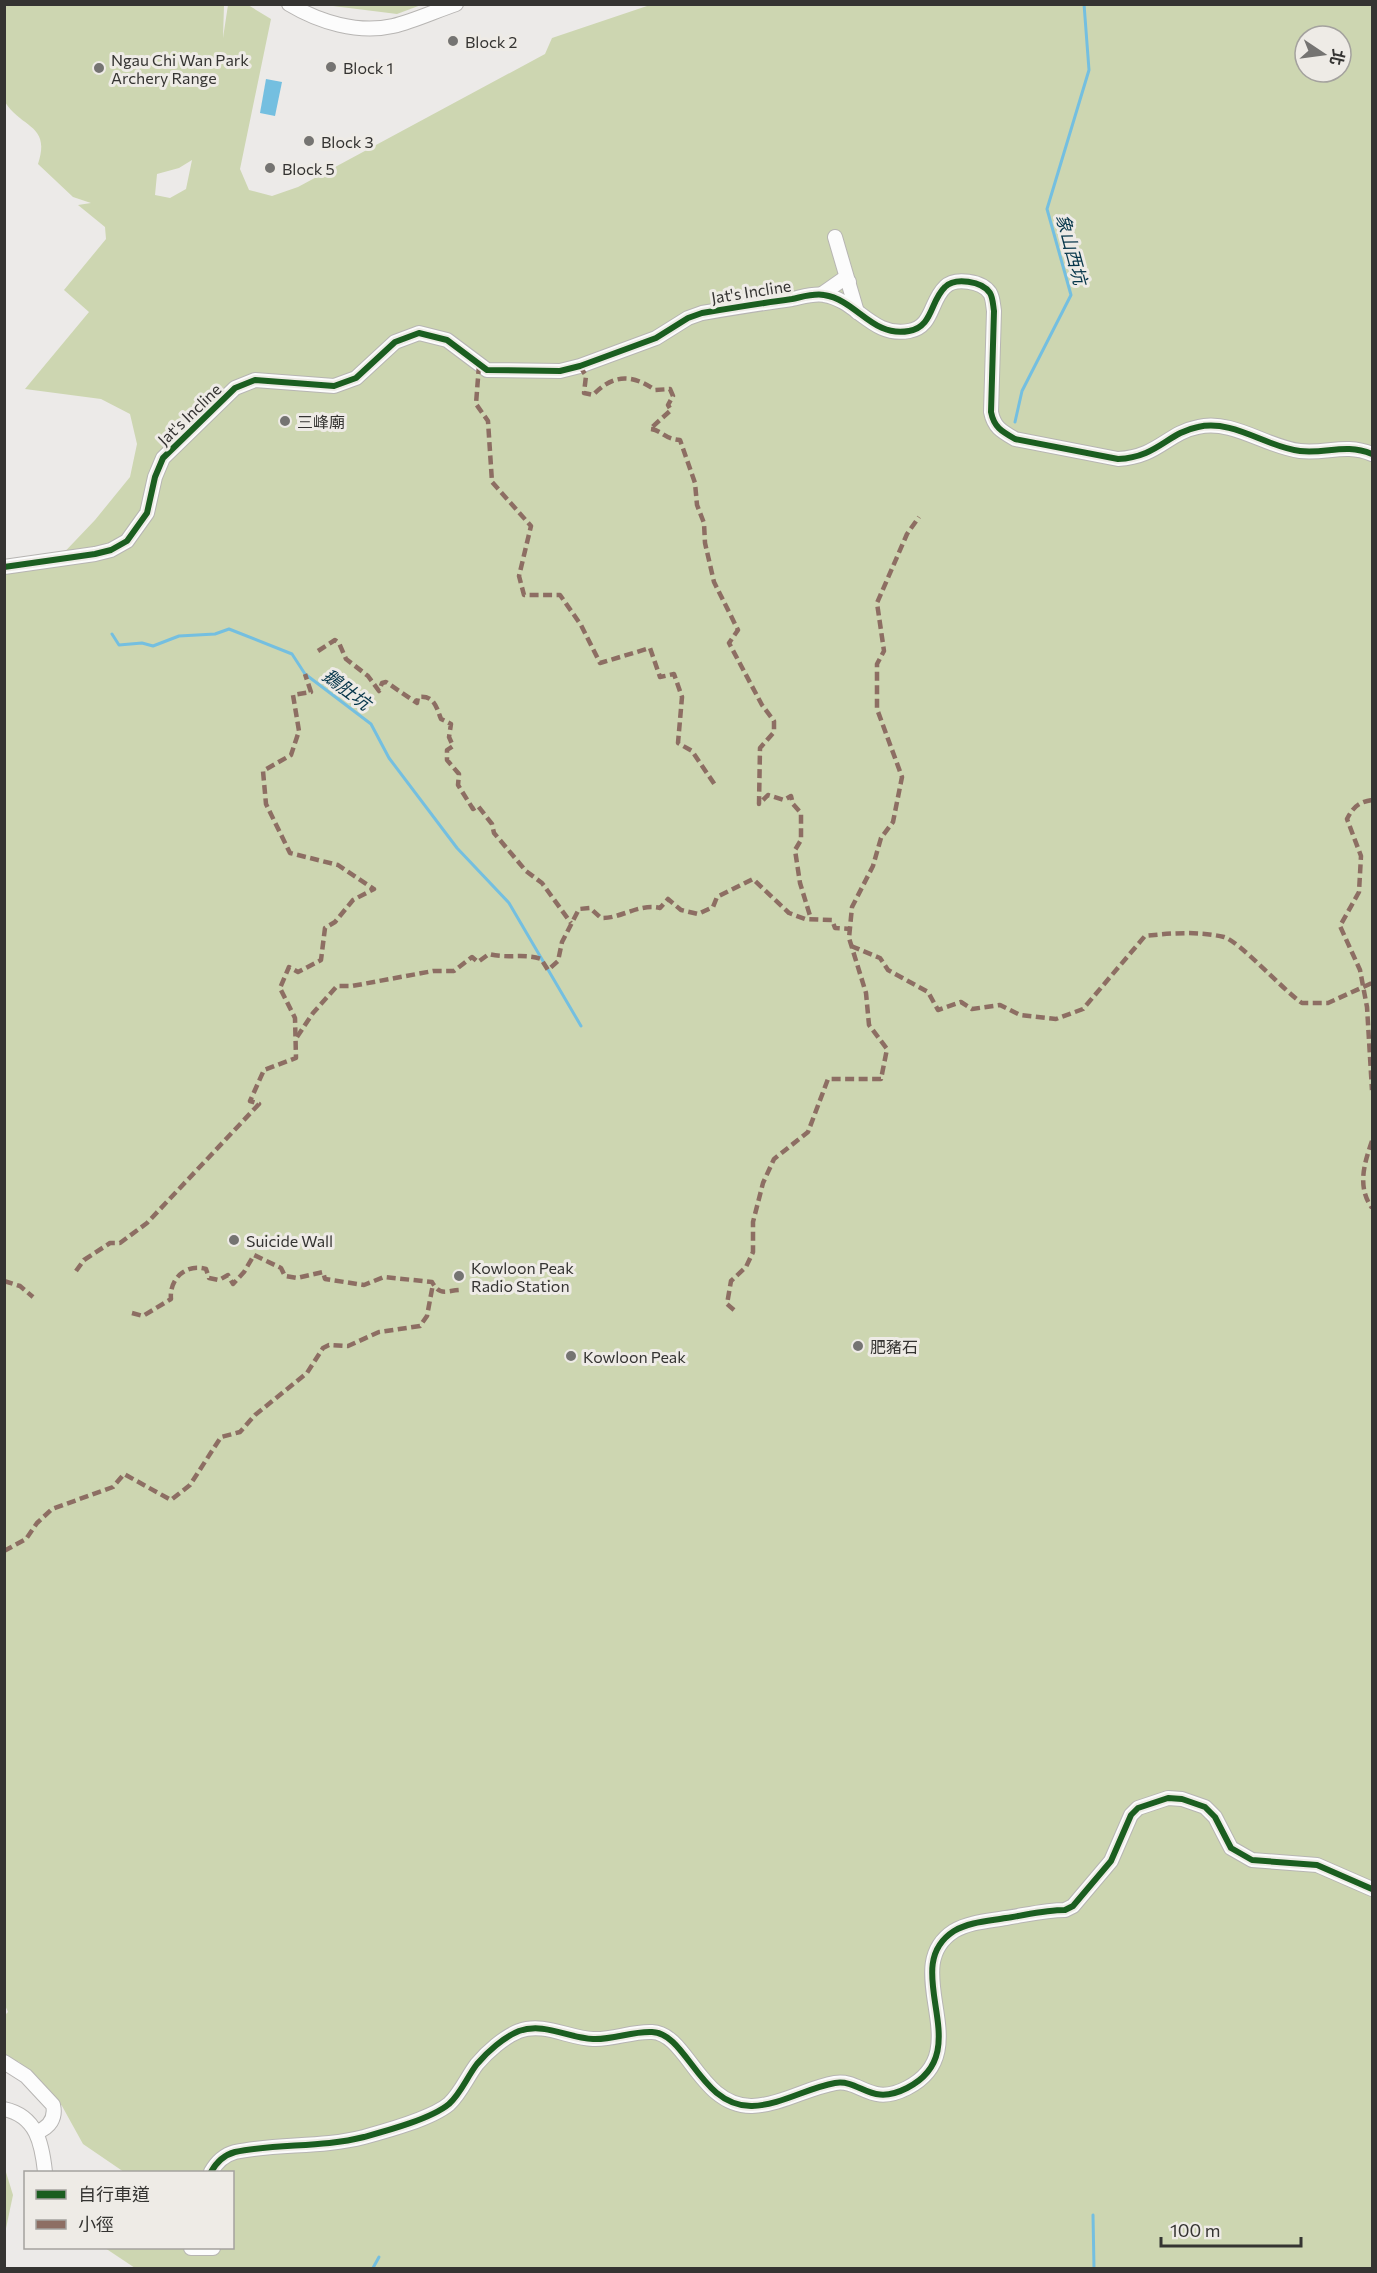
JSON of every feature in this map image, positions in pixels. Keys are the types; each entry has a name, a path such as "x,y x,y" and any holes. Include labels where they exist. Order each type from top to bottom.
{"street":[{"path":"288,4 314,17 361,29 393,26 456,4"},
{"path":"835,237 857,312"},
{"name":"Jat's Incline","path":"4,567 95,554 111,550 127,541 147,513 155,477 163,458 235,388 244,383 255,380 334,386 345,384 356,378 395,342 419,333 447,340 487,370 560,371 656,338 688,318 702,313 822,294 842,280 849,282"},
{"path":"822,294 837,298 877,327 894,332 911,331 922,325 933,313 945,287 955,282 972,282 985,288 991,295 994,311 991,412 994,423 1000,430 1015,439 1118,459 1133,458 1147,455 1196,427 1215,425 1298,451 1344,447 1372,454"},
{"path":"212,2171 218,2161 235,2152 343,2143 439,2111 456,2097 477,2064 502,2042 523,2030 546,2029 589,2039 606,2040 655,2032 671,2039 694,2070 714,2090 728,2100 746,2105 779,2101 840,2083 878,2095 906,2089 929,2071 938,2053 940,2031 932,1969 943,1941 954,1931 975,1923 1065,1910 1074,1905 1111,1861 1131,1815 1138,1808 1156,1801 1182,1798 1205,1807 1215,1817 1231,1848 1252,1860 1317,1865 1372,1889"},
{"path":"4,2062 26,2076 53,2105 54,2112 49,2125 37,2132"},
{"path":"4,2109 22,2115 37,2132 41,2141 45,2171"}],"green space":[{"path":"421,4 397,14 325,5"},
{"path":"5,5 224,5 223,38 228,5 248,5 271,19 240,169 249,190 272,196 298,187 545,54 552,38 650,5 1372,5 1372,2268 135,2268 106,2249 234,2249 234,2171 123,2171 83,2144 62,2106 19,2062 5,2056 5,2015 8,2012 4,2003 4,571 55,562 95,520 130,477 137,444 130,414 101,399 25,389 89,312 64,290 106,239 105,227 78,205 91,203 73,197 38,164 41,141 33,128 5,102","holes":["192,160 186,189 170,198 155,195 157,174 179,168"]},
{"path":"5,2169 13,2195 5,2233"}],"water":[{"path":"266,79 282,82 275,116 260,113"}],"waterway":[{"name":"象山西坑","path":"1015,422 1022,391 1071,295 1047,209 1089,70 1084,4"},
{"name":"鵝肚坑","path":"112,634 119,645 142,643 153,646 179,636 215,634 229,629 292,654 305,674 371,724 389,758 457,848 509,903 581,1026"},
{"path":"1093,2215 1094,2268"},
{"path":"373,2268 379,2257"}],"marked path":[{"path":"479,365 476,404 488,421 492,482 531,526 519,576 524,595 560,595 581,625 600,663 650,648 660,677 674,674 682,697 678,743 692,751 715,785"},
{"path":"580,366 586,376 584,393 593,395 600,388 615,380 631,379 655,390 670,389 673,396 668,405 671,410 650,429 680,440 695,483 697,505 704,523 705,543 714,582 738,630 729,643 762,705 774,721 774,732 760,748 759,804 768,795 784,800 791,796 793,804 801,813 801,840 795,850 800,883 811,919"},
{"path":"734,1310 727,1304 731,1281 746,1267 753,1252 753,1222 763,1183 774,1159 808,1132 828,1079 881,1079 887,1049 869,1025 866,993 849,938 852,907 873,866 881,838 893,822 902,777 877,709 877,664 884,651 877,603 907,534 919,517"},
{"path":"318,651 335,640 339,643 346,659 368,676 379,691 382,683 386,682 417,703 418,697 428,698 434,702 441,719 451,724 449,737 453,746 447,750 447,760 459,774 458,785 473,809 478,806 492,824 494,833 526,871 542,883 571,923"},
{"path":"76,1271 84,1260 110,1243 120,1243 147,1223 259,1104 250,1101 264,1070 296,1058 295,1018 280,988 289,967 298,972 321,960 325,928 335,922 353,900 374,889 338,865 290,853 266,804 263,771 291,755 299,731 293,695 311,692 305,674"},
{"path":"1372,800 1357,806 1347,819 1361,856 1359,892 1340,926 1360,970 1367,1007 1372,1090"},
{"path":"297,1037 313,1013 337,986 352,986 433,971 454,971 472,957 478,962 489,954 535,957 541,959 548,970 558,961 562,942 579,909 590,908 601,918 608,918 637,909 660,908 668,899 681,910 698,914 713,907 717,897 753,879 789,913 805,919 832,920 835,928 850,929"},
{"path":"851,946 880,958 888,970 928,992 938,1010 961,1002 972,1009 1000,1005 1020,1015 1056,1019 1083,1009 1145,936 1185,933 1224,937 1240,947 1302,1003 1328,1003 1372,983"},
{"path":"1372,1141 1363,1175 1367,1200 1372,1208"},
{"path":"132,1313 143,1316 171,1299 176,1279 180,1274 192,1268 206,1269 209,1278 219,1280 228,1275 233,1284 244,1272 254,1255 281,1268 285,1276 297,1278 323,1272 325,1279 364,1285 384,1277 432,1282 443,1292 459,1290"},
{"path":"4,1281 20,1286 33,1297"},
{"path":"4,1551 26,1539 37,1523 52,1509 113,1487 124,1474 171,1500 190,1485 221,1437 240,1432 255,1415 307,1373 323,1348 329,1345 348,1346 379,1332 420,1326 427,1316 433,1284"}],"cycle path":[{"path":"4,567 95,554 111,550 127,541 147,513 155,477 163,458 235,388 255,380 334,386 356,378 395,342 419,333 447,340 487,370 560,371 656,338 688,318 702,313 816,294 836,298 885,329 896,332 909,331 923,324 945,287 962,281 981,286 992,297 994,311 991,412 999,428 1015,439 1118,459 1153,450 1187,430 1211,426 1237,430 1300,451 1353,449 1372,454"},
{"path":"212,2171 227,2155 235,2152 364,2137 431,2115 453,2100 477,2064 491,2050 513,2034 528,2029 547,2029 593,2039 645,2032 664,2036 675,2044 719,2095 734,2103 752,2106 784,2100 835,2083 844,2083 884,2095 907,2088 928,2072 937,2053 939,2032 932,1966 938,1947 954,1931 979,1922 1065,1910 1073,1906 1111,1861 1131,1815 1138,1808 1168,1798 1182,1799 1205,1807 1215,1817 1231,1848 1252,1860 1317,1865 1372,1889"}],"place":[{"name":"Block 2","path":"453,41"},
{"name":"Block 1","path":"331,67"},
{"name":"Ngau Chi Wan Park Archery Range","path":"99,68"},
{"name":"Block 3","path":"309,141"},
{"name":"Block 5","path":"270,168"},
{"name":"三峰廟","path":"285,421"},
{"name":"Suicide Wall","path":"234,1240"},
{"name":"Kowloon Peak Radio Station","path":"459,1276"},
{"name":"肥豬石","path":"858,1346"},
{"name":"Kowloon Peak","path":"571,1356"}]}
